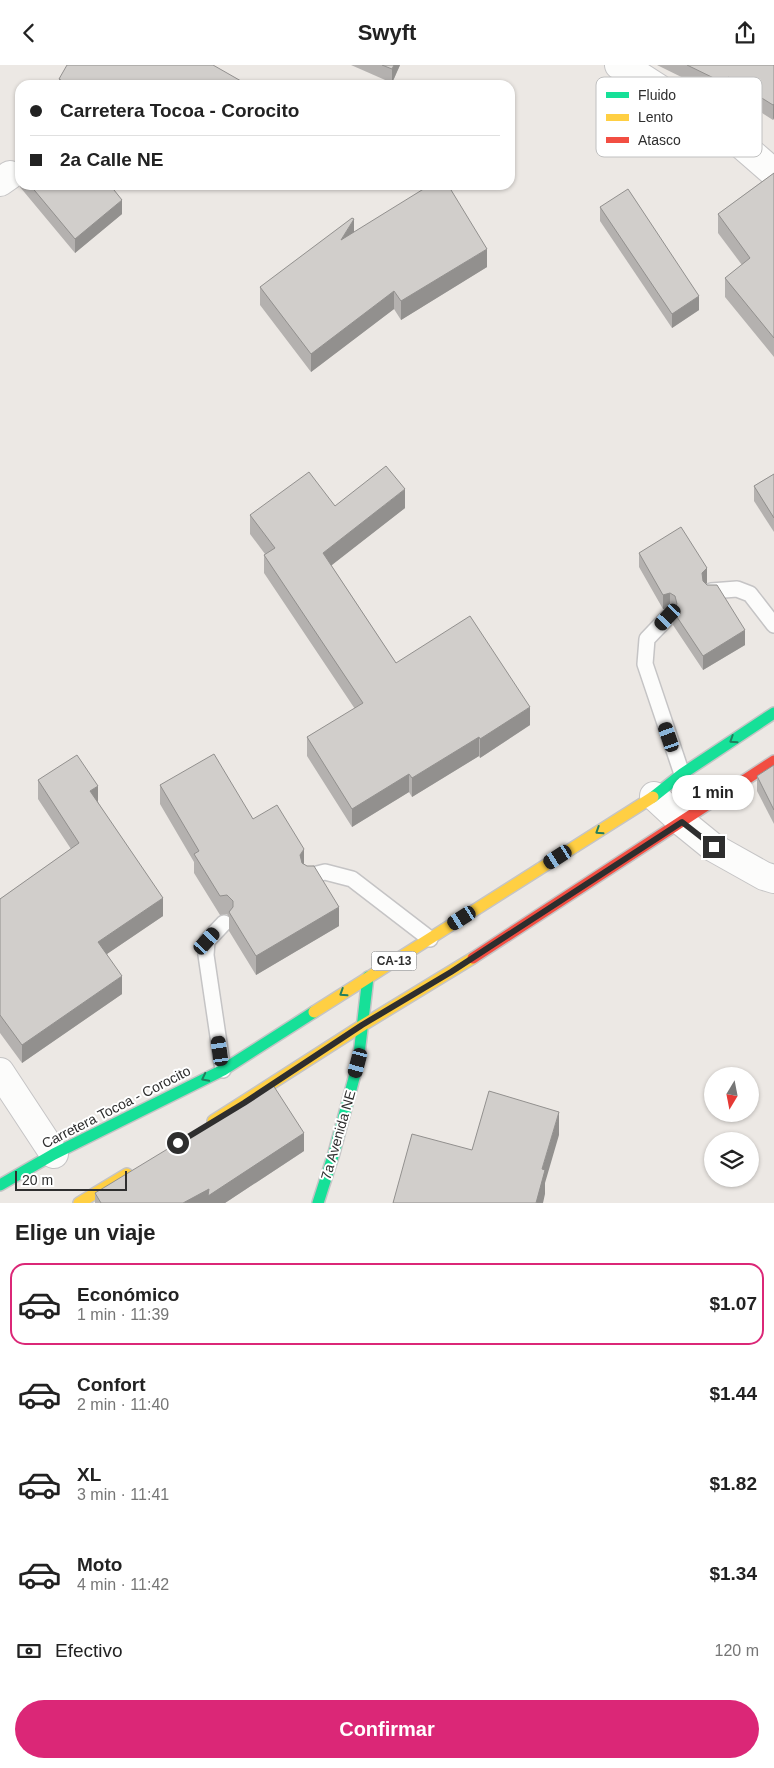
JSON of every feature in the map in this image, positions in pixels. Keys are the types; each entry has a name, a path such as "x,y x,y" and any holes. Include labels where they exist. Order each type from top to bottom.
{"main road":[{"name":"Carretera Tocoa - Corocito","path":"0,1185 54,1154 223,1070 654,796 682,774 774,713"},
{"name":"CA-13","path":"203,1128 362,1025 451,972 774,761"},
{"name":"7a Avenida NE","path":"318,1203 334,1153 358,1063 368,977"},
{"path":"79,1203 137,1168"}],"street":[{"path":"635,69 647,77"},
{"path":"756,157 774,173"},
{"path":"654,796 682,822 714,847 764,876 774,879"},
{"path":"0,1072 54,1154"}],"lane":[{"path":"712,591 737,589 750,594 774,625"},
{"path":"668,617 647,639 645,664 682,774"},
{"path":"309,877 325,872 352,879 430,939"},
{"path":"223,1070 206,955 207,941 224,923"}],"building":[{"path":"67,65 213,65 239,80 61,80 59,79"},
{"path":"382,65 394,65 392,69"},
{"path":"687,65 774,65 774,104 762,98 762,77 712,77"},
{"path":"774,173 774,338 725,278 750,258 718,214"},
{"path":"628,189 699,296 672,314 600,207"},
{"path":"34,190 114,190 122,200 75,239"},
{"path":"422,190 451,190 487,249 401,301 394,291 311,354 260,287 352,218 354,219 341,240"},
{"path":"386,466 405,489 323,553 396,663 470,616 530,707 480,739 479,737 412,778 409,774 352,809 307,737 363,703 264,555 275,548 250,515 309,472 335,506"},
{"path":"774,474 774,518 754,486"},
{"path":"681,527 707,568 702,573 703,581 707,585 717,585 745,630 703,656 673,611 677,604 675,596 670,593 663,595 639,553"},
{"path":"214,754 253,819 277,805 304,849 300,855 302,863 307,866 314,866 339,907 256,956 229,912 233,907 233,901 227,895 220,896 194,854 199,851 160,785"},
{"path":"77,755 98,786 90,791 163,898 98,942 122,976 22,1045 0,1015 0,899 79,843 38,780"},
{"path":"774,765 774,810 757,776"},
{"path":"273,1085 304,1133 208,1196 209,1189 183,1203 101,1203 95,1193"},
{"path":"489,1091 559,1112 542,1169 545,1170 536,1203 393,1203 412,1134 472,1150"}],"traffic: fast":[{"path":"653,797 682,774 774,713"},
{"path":"318,1203 334,1153 358,1063 368,977"},
{"path":"0,1185 54,1154 223,1070 314,1012"}],"traffic: slow":[{"path":"314,1012 653,797"},
{"path":"213,1121 363,1025 473,958"},
{"path":"79,1203 127,1174"}],"traffic: jam":[{"path":"473,958 774,761"}],"route":[{"path":"178,1143 244,1103 362,1025 451,972 682,822 714,847"}]}
